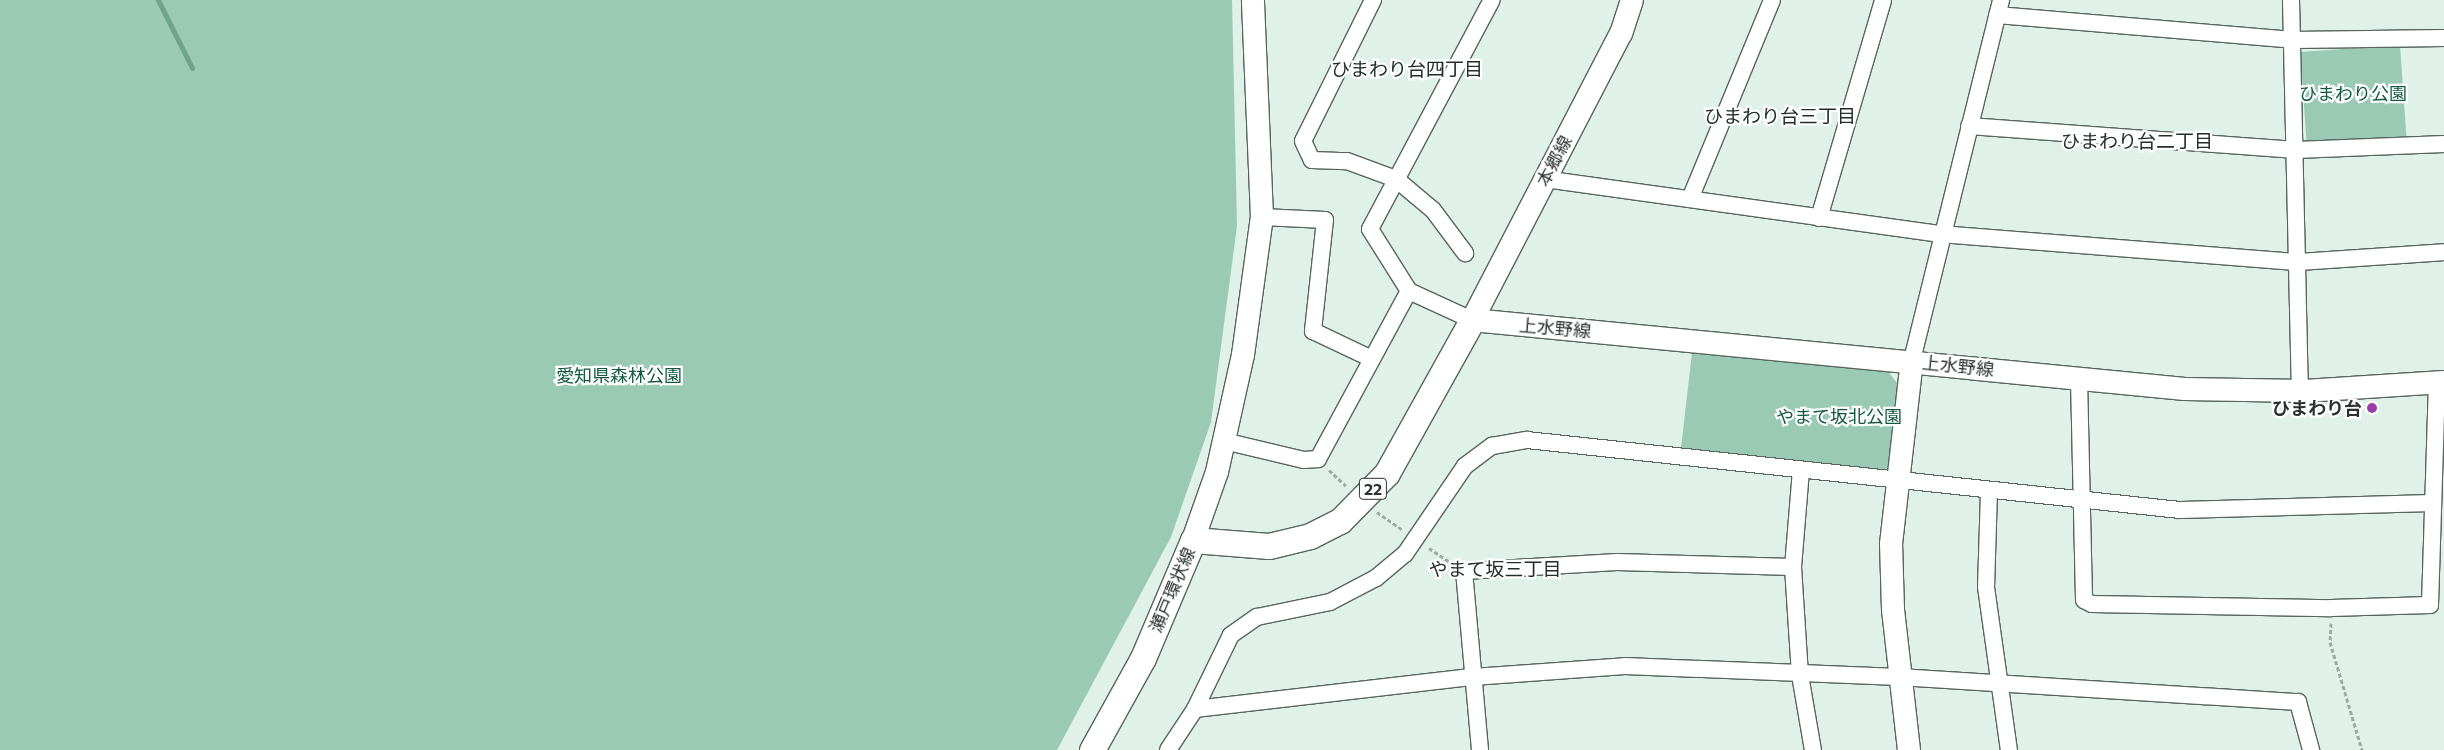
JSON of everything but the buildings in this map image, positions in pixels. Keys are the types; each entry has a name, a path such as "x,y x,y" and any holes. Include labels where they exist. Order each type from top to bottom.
{"main road":[{"name":"瀬戸環状線","path":"1092,750 1143,658 1194,540 1268,546 1310,536 1340,521 1362,502 1386,473 1472,320"}],"street":[{"path":"1194,540 1224,441 1243,355 1262,217 1253,0"},
{"path":"1373,0 1303,141 1312,160 1347,161 1396,179 1433,210 1465,253"},
{"path":"1472,320 1409,291 1370,229 1492,0"},
{"name":"本郷線","path":"1472,320 1621,33 1632,0"},
{"path":"1690,199 1772,0"},
{"path":"1819,218 1884,0"},
{"path":"2291,0 2299,262 2300,392"},
{"path":"1910,750 1899,677 1891,544 1896,480 1912,360 1940,234 1999,8 2293,40 2444,38"},
{"path":"1969,126 2296,150 2444,144"},
{"path":"1544,179 1940,234 2299,262 2444,252"},
{"path":"1262,217 1325,220 1313,331 1372,359"},
{"path":"1224,441 1304,460 1318,460 1409,291"},
{"name":"上水野線","path":"1472,320 1912,360 2079,379 2300,392 2441,382"},
{"path":"2079,379 2084,600 2092,604 2331,608 2430,605 2433,503 2441,382"},
{"path":"1168,750 1195,709 1231,635 1257,617 1330,602 1376,578 1405,554 1465,466 1492,446 1527,440 2082,502 2180,510 2433,503"},
{"path":"1801,470 1793,567 1800,675 1813,750"},
{"path":"1989,492 1986,586 2009,750"},
{"path":"1480,750 1464,571 1617,562 1793,567"},
{"path":"1195,709 1473,677 1625,666 1800,675 1899,677 2298,702 2311,750"}],"path":[{"path":"1318,460 1362,502"},
{"path":"2331,608 2330,642 2362,750"}],"green space":[{"name":"愛知県森林公園","path":"0,0 1232,0 1237,226 1211,422 1171,537 1057,750 0,750"},
{"name":"ひまわり公園","path":"2400,45 2406,138 2307,145 2300,52"},
{"name":"やまて坂北公園","path":"1692,353 1887,370 1897,383 1890,466 1882,471 1681,448"}],"waterway":[{"path":"158,0 192,68"}],"place":[{"name":"ひまわり台","path":"2372,408"}],"district":[{"name":"ひまわり台四丁目","path":"1407,69"},
{"name":"ひまわり台三丁目","path":"1780,116"},
{"name":"ひまわり台二丁目","path":"2137,141"},
{"name":"やまて坂三丁目","path":"1495,569"}]}
